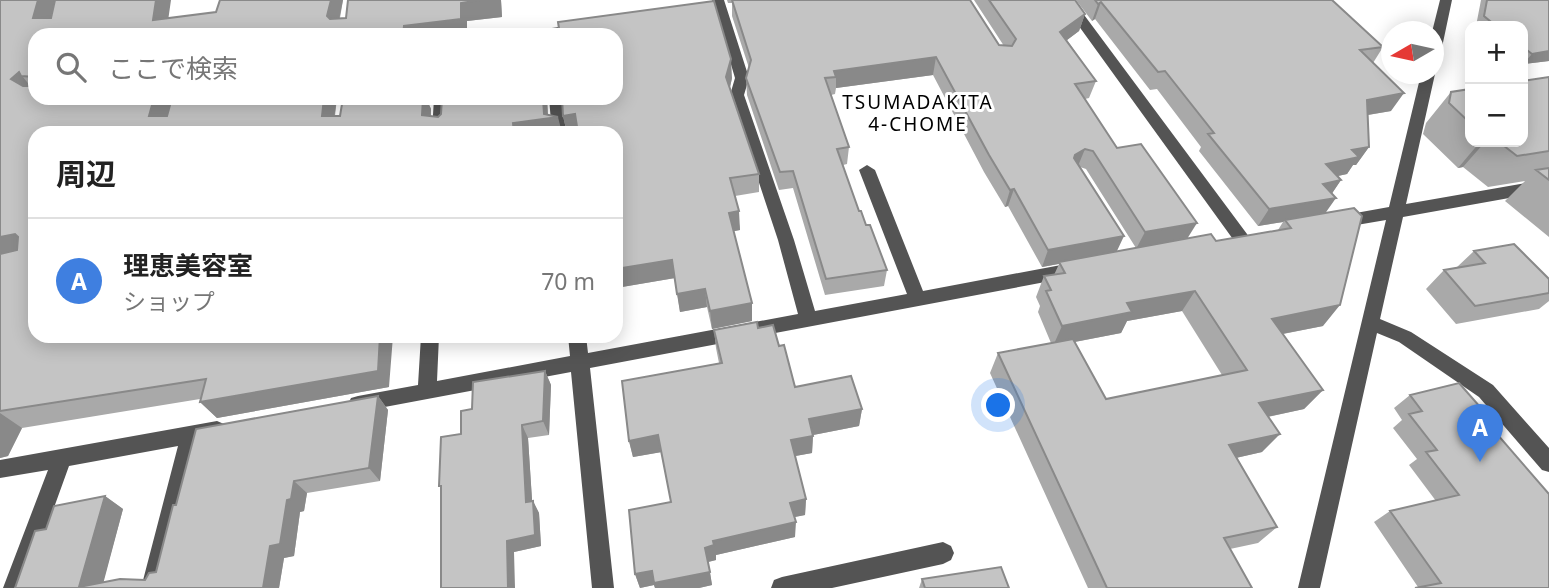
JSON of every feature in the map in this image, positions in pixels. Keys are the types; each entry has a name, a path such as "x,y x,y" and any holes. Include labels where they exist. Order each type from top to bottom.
{"street":[{"path":"1066,0 1248,237 1217,243"},
{"path":"1441,21 1446,0"},
{"path":"721,8 741,78 737,96 786,240 809,321"},
{"path":"583,28 589,27"},
{"path":"1309,588 1426,84"},
{"path":"439,126 441,105"},
{"path":"557,105 558,126"},
{"path":"867,170 918,300"},
{"path":"1328,224 1549,185"},
{"path":"335,408 1091,267"},
{"path":"1371,323 1405,337 1486,391 1549,463"},
{"path":"427,392 430,343"},
{"path":"578,343 603,588"},
{"path":"0,469 230,427"},
{"path":"152,588 191,435"},
{"path":"14,588 62,458"},
{"path":"782,588 832,583 943,553"}],"building":[{"path":"0,0 38,0 33,18 51,18 55,0 156,0 153,20 216,12 220,0 331,0 327,16 330,19 346,18 348,0 480,0 461,3 461,19 404,28 28,28 28,76 21,76 19,72 11,79 28,86 28,105 152,105 149,116 167,116 170,105 323,105 322,116 340,116 342,105 423,105 422,115 438,117 442,105 543,105 544,114 558,117 513,123 513,126 28,126 28,343 380,343 378,371 200,402 206,379 0,411 0,254 17,250 18,237 15,234 0,237"},
{"path":"732,0 970,0 999,45 1012,46 1016,39 989,0 1075,0 1085,14 1060,32 1096,81 1075,84 1117,148 1141,144 1197,223 1145,232 1093,151 1085,149 1074,158 1124,236 1048,250 1014,189 1010,190 989,155 936,57 834,71 836,77 825,78 849,147 837,149 859,211 866,225 870,225 887,270 826,279 793,171 780,172 746,78 751,60"},
{"path":"1095,0 1332,0 1381,45 1360,50 1381,71 1381,84 1395,84 1404,93 1367,100 1369,147 1352,150 1359,157 1326,164 1341,180 1323,184 1336,198 1269,209 1208,134 1214,133 1165,71 1158,72 1101,2 1098,4"},
{"path":"1487,0 1549,0 1549,51 1532,54 1528,51 1528,21 1490,21 1484,16"},
{"path":"714,1 731,59 726,77 759,174 730,178 739,211 729,213 752,303 710,311 705,289 677,294 672,260 623,268 623,126 577,126 575,114 563,116 562,105 623,105 623,28 559,28 558,22"},
{"path":"1549,77 1549,151 1517,156 1505,147 1528,147 1528,80"},
{"path":"1465,90 1465,118 1449,103 1451,92"},
{"path":"1549,168 1549,180 1536,170"},
{"path":"1354,208 1362,216 1340,305 1272,319 1323,390 1259,403 1280,434 1229,445 1277,527 1224,538 1252,588 1107,588 998,353 1073,339 1106,399 1247,370 1195,291 1127,303 1132,312 1062,326 1046,291 1051,290 1044,276 1065,273 1059,262 1211,234 1216,241 1291,228 1285,220"},
{"path":"1514,244 1549,279 1549,293 1475,306 1444,270 1485,263 1474,251"},
{"path":"757,322 758,328 773,325 779,346 784,345 795,387 851,376 862,409 809,419 813,436 791,440 806,499 790,503 796,522 713,541 714,545 705,548 710,572 654,583 652,571 635,574 629,510 671,502 658,435 629,441 622,381 722,363 714,330"},
{"path":"545,371 543,421 522,425 526,502 533,501 535,535 507,541 508,588 441,588 441,437 461,434 461,411 472,409 473,382"},
{"path":"1459,383 1496,425 1490,426 1549,494 1549,588 1415,588 1441,583 1390,511 1459,495 1426,452 1437,450 1409,414 1422,411 1410,395"},
{"path":"378,396 369,468 294,481 291,499 287,500 280,544 270,546 263,588 15,588 35,531 46,529 54,506 105,496 79,587 120,579 145,580 149,573 156,572 196,429"},
{"path":"1001,567 1009,588 925,588 922,579"}],"place":[{"name":"理恵美容室","path":"1480,462"}],"district":[{"name":"TSUMADAKITA 4-CHOME","path":"918,113"}]}
